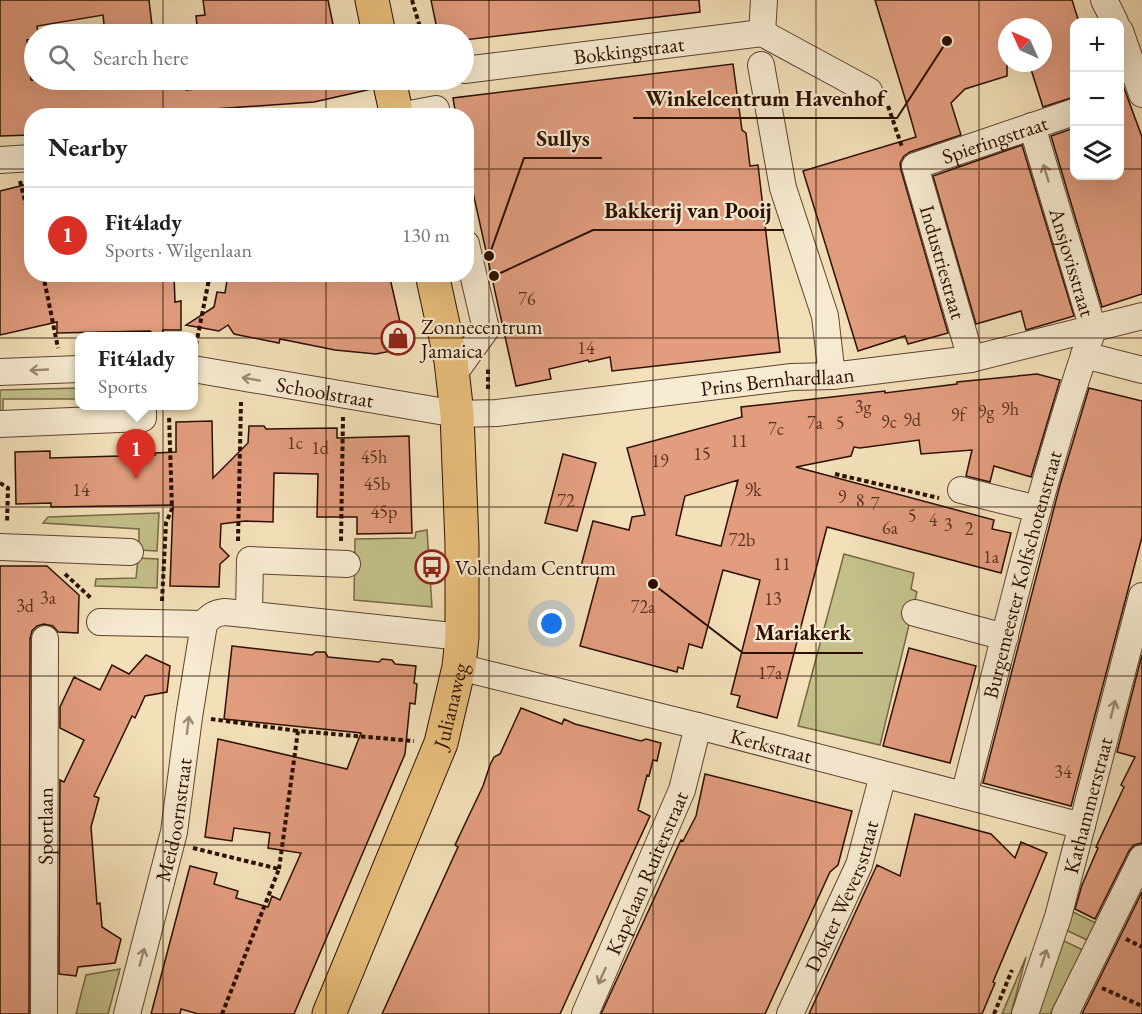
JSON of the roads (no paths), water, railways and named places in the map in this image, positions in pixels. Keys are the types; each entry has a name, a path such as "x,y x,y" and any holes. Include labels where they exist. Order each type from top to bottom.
{"main road":[{"path":"372,0 377,24"},
{"path":"395,90 397,108"},
{"name":"Julianaweg","path":"329,1014 441,743 461,652 445,412 453,375 434,282"}],"street":[{"path":"764,0 762,33 869,91"},
{"path":"1104,0 1113,18"},
{"name":"Bokkingstraat","path":"474,69 762,33"},
{"path":"1124,49 1136,93"},
{"path":"761,64 783,188 825,316 832,376"},
{"name":"Spieringstraat","path":"915,166 1070,113"},
{"name":"Ansjovisstraat","path":"1032,126 1093,329"},
{"name":"Industriestraat","path":"915,166 971,359"},
{"path":"453,375 486,329 474,278"},
{"name":"Prins Bernhardlaan","path":"445,412 496,414 971,359 1142,316"},
{"name":"Burgemeester Kolfschotenstraat","path":"964,795 1038,509 1093,329"},
{"path":"1084,355 1142,370"},
{"name":"Schoolstraat","path":"198,361 241,377 445,412"},
{"path":"0,372 71,369"},
{"path":"0,424 143,418 143,410"},
{"path":"961,490 1038,509"},
{"path":"3,547 130,552"},
{"path":"249,614 250,560 344,563"},
{"name":"Kathammerstraat","path":"1025,1014 1058,917 1142,596"},
{"path":"100,622 204,624 216,613 249,614 461,652"},
{"path":"915,614 1005,637"},
{"name":"Meidoornstraat","path":"127,1014 171,843 204,624"},
{"name":"Sportlaan","path":"44,1014 45,639"},
{"name":"Kerkstraat","path":"461,652 698,726 1082,826"},
{"name":"Kapelaan Ruiterstraat","path":"585,1014 682,790 698,726"},
{"name":"Dokter Weversstraat","path":"790,1014 859,865 883,776"},
{"path":"1065,1014 1142,858"}],"place":[{"name":"Winkelcentrum Havenhof","path":"947,41"},
{"name":"Sullys","path":"489,256"},
{"name":"Bakkerij van Pooij","path":"494,276"},
{"name":"Zonnecentrum Jamaica","path":"398,338"},
{"name":"Fit4lady","path":"136,479"},
{"name":"Volendam Centrum","path":"432,567"},
{"name":"Mariakerk","path":"653,584"}]}
